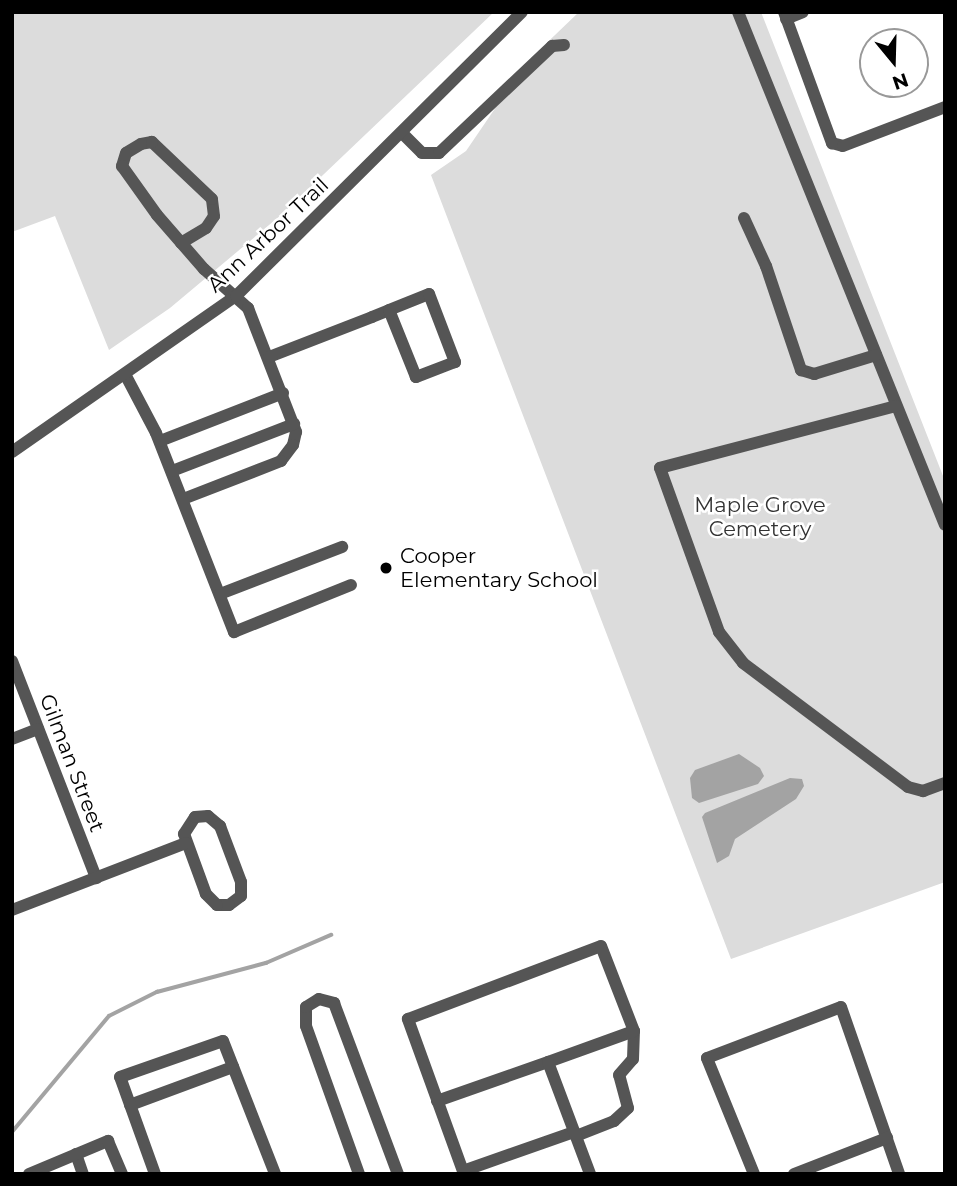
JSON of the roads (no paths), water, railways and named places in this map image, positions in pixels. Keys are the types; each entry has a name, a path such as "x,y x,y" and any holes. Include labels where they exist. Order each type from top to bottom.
{"street":[{"name":"Ann Arbor Trail","path":"12,452 126,376 236,296 522,12"},
{"path":"738,12 945,526"},
{"path":"803,12 785,16 829,138 838,145 945,107"},
{"path":"402,132 422,153 439,153 552,46 565,45"},
{"path":"181,243 206,228 214,216 212,199 152,142 141,144 126,153 122,166 181,243 236,296 254,318 294,424 296,438 281,461 183,499"},
{"path":"744,218 766,266 801,370 814,374 876,355"},
{"path":"269,357 429,294 455,362 416,377 389,310"},
{"path":"126,376 160,441 234,632 351,585"},
{"path":"160,441 283,393"},
{"path":"896,407 660,468 712,612 730,648 759,678 908,787 923,790 945,783"},
{"path":"172,471 294,424"},
{"path":"220,594 341,547"},
{"name":"Gilman Street","path":"12,661 96,878"},
{"path":"12,739 38,729"},
{"path":"195,817 216,821 242,882 236,902 223,906 211,901 187,843 184,830 195,817"},
{"path":"12,910 187,843"},
{"path":"601,946 634,1031 633,1059 619,1075 628,1108 614,1121 463,1173 408,1018 601,946"},
{"path":"359,1174 306,1026 306,1007 319,999 334,1003 398,1174"},
{"path":"754,1174 707,1058 841,1007 899,1174"},
{"path":"437,1101 634,1031"},
{"path":"155,1174 120,1077 223,1041 275,1174"},
{"path":"548,1062 590,1174"},
{"path":"130,1105 233,1067"},
{"path":"794,1174 808,1171 887,1138"},
{"path":"29,1174 45,1171 108,1141 122,1174"},
{"path":"76,1154 83,1174"}],"waterway":[{"path":"12,1132 109,1016 157,992 266,963 331,935"}],"place":[{"name":"Cooper Elementary School","path":"386,568"}],"park label":[{"name":"Maple Grove Cemetery","path":"760,517"}]}
